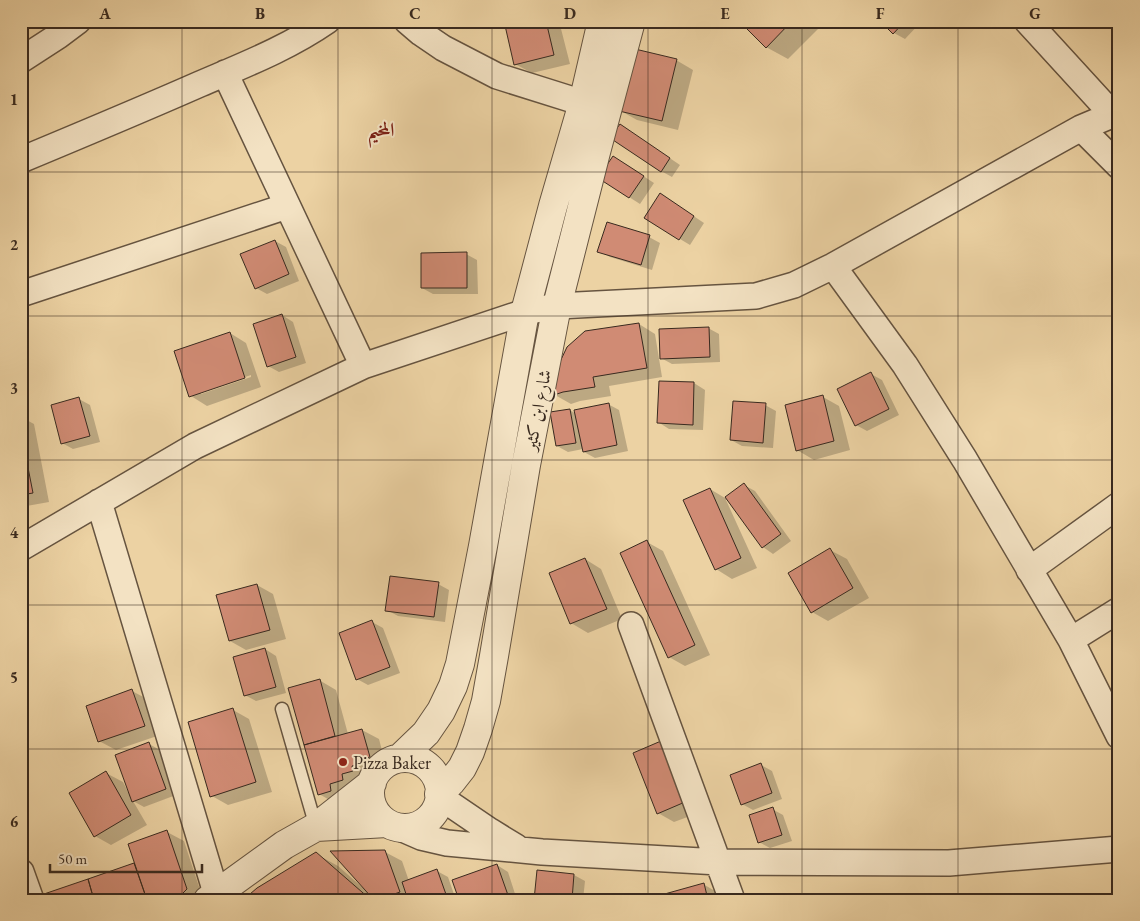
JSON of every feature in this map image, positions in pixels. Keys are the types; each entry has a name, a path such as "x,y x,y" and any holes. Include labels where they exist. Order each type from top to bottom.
{"street":[{"path":"21,60 78,21"},
{"path":"21,160 263,57 327,21"},
{"path":"407,21 443,48 497,76 584,104"},
{"name":"شارع ابن كثير","path":"400,758 426,733 441,712 460,664 525,312 553,206 584,104 602,21"},
{"path":"21,548 195,446 363,366 525,312 557,306 756,296 794,285 833,266 1081,128 1116,114 1027,21"},
{"name":"شارع ابن كثير","path":"440,795 456,775 470,752 486,701 526,465 557,306 596,152 632,22"},
{"path":"225,74 363,366"},
{"path":"1081,128 1119,166"},
{"path":"21,294 288,206"},
{"path":"833,266 905,365 964,460 1071,640 1119,736"},
{"path":"99,502 212,896 284,845 316,827 372,783"},
{"path":"1029,570 1119,505"},
{"path":"1071,640 1119,610"},
{"path":"630,625 732,900"},
{"path":"316,827 393,825 409,828 420,824 430,817 436,808 440,795 439,785 434,773 424,764 413,759 400,758 388,763 378,771 372,783 370,794 372,806 378,816 393,825 421,837 447,843 542,852 719,862 949,863 1119,849"},
{"path":"440,795 521,849"},
{"path":"21,872 31,900"}],"lane":[{"path":"282,709 316,827"}],"building":[{"path":"504,21 546,21 554,55 514,65"},
{"path":"739,21 792,21 766,48"},
{"path":"880,21 905,21 893,34"},
{"path":"635,49 677,59 662,121 619,111"},
{"path":"620,124 670,158 661,172 610,138"},
{"path":"613,156 644,176 629,198 598,178"},
{"path":"660,193 694,216 679,240 644,218"},
{"path":"607,222 650,235 641,265 597,252"},
{"path":"275,240 289,274 255,289 240,254"},
{"path":"467,252 467,288 421,288 421,253"},
{"path":"282,314 296,357 267,367 253,324"},
{"path":"639,323 647,368 593,377 595,387 554,395 558,366 567,347 585,331"},
{"path":"709,327 710,357 660,359 659,329"},
{"path":"230,332 245,378 189,397 174,351"},
{"path":"871,372 889,409 855,426 837,389"},
{"path":"659,381 694,382 693,425 657,423"},
{"path":"823,395 834,441 796,451 785,405"},
{"path":"79,397 90,436 61,444 51,405"},
{"path":"733,401 766,403 763,443 730,440"},
{"path":"609,403 617,445 583,452 574,410"},
{"path":"570,409 576,443 556,446 550,412"},
{"path":"21,432 33,493 21,495"},
{"path":"744,483 781,534 762,548 725,497"},
{"path":"710,488 741,558 715,570 683,500"},
{"path":"647,540 695,645 668,658 620,553"},
{"path":"830,548 853,588 811,613 788,573"},
{"path":"585,558 607,609 570,624 549,573"},
{"path":"390,576 439,582 434,617 385,611"},
{"path":"257,584 270,630 229,641 216,595"},
{"path":"372,620 390,667 356,680 339,633"},
{"path":"265,648 276,687 244,696 233,657"},
{"path":"320,679 335,736 304,745 288,688"},
{"path":"132,689 145,726 98,742 86,706"},
{"path":"233,708 256,782 210,797 188,722"},
{"path":"362,729 370,757 359,760 360,764 352,766 353,771 342,774 343,780 330,784 331,791 318,795 304,745"},
{"path":"661,741 685,802 657,814 633,753"},
{"path":"149,742 166,789 132,802 115,755"},
{"path":"761,763 772,793 741,805 730,775"},
{"path":"106,771 131,815 94,837 69,793"},
{"path":"773,807 782,835 758,843 749,815"},
{"path":"167,830 187,889 176,900 147,900 128,844"},
{"path":"385,850 400,892 377,900 374,900 330,851"},
{"path":"316,852 370,899 243,900 257,888"},
{"path":"134,863 147,900 94,900 88,879"},
{"path":"497,864 509,898 505,900 459,900 452,880"},
{"path":"437,869 448,900 408,900 402,882"},
{"path":"537,870 574,874 572,900 534,900"},
{"path":"88,879 94,900 46,900 44,894"},
{"path":"704,883 708,900 662,900 661,895"}],"place":[{"name":"Pizza Baker","path":"343,762"}],"district":[{"name":"المخيم","path":"381,129"}]}
